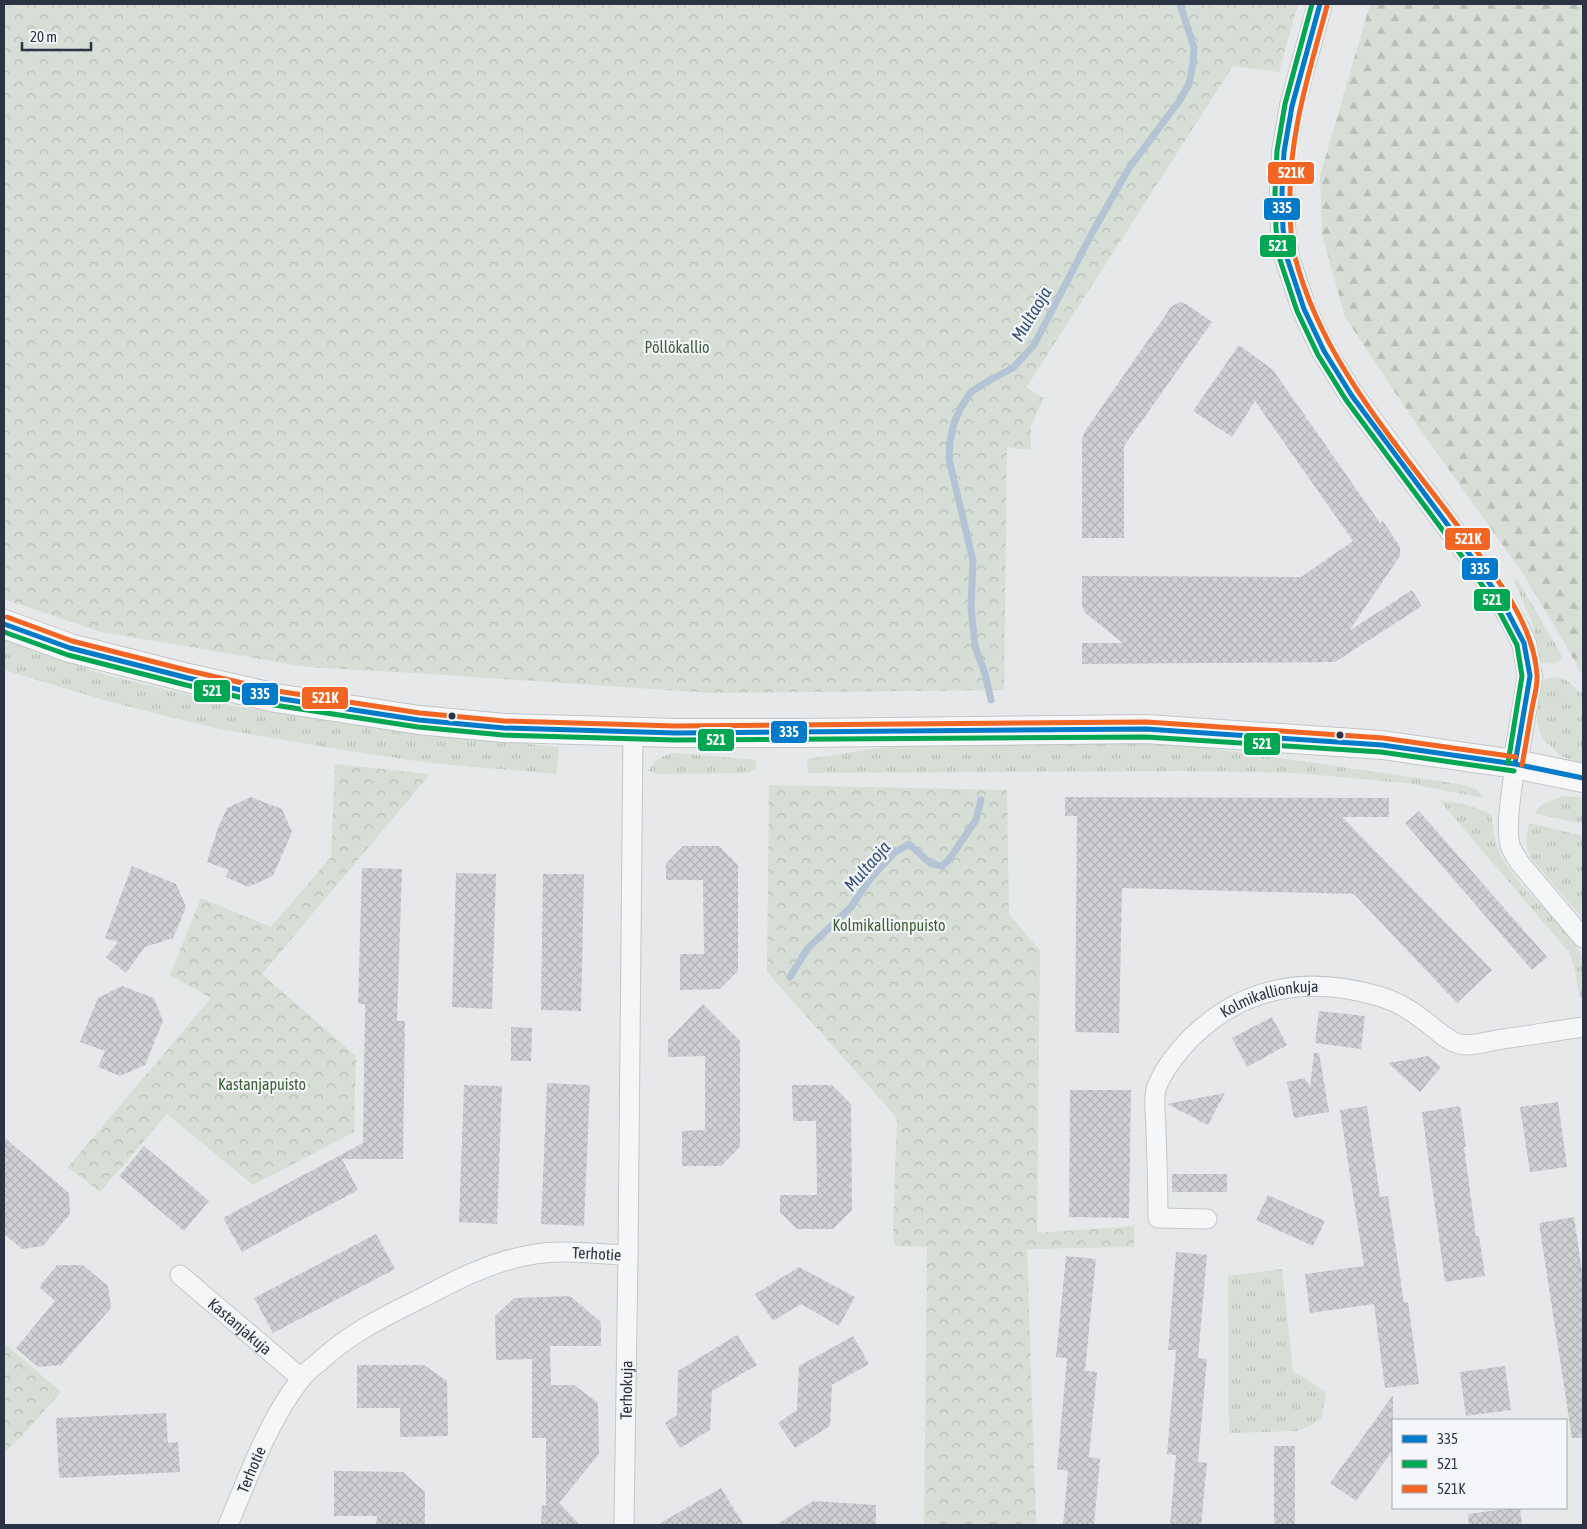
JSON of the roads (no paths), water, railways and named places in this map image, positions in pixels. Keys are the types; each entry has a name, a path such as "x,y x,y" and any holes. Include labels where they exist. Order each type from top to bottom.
{"main road":[{"path":"4,624 70,648 179,676 276,698 344,710 419,720 504,728 633,732 811,733 1146,729 1382,745 1515,764 1583,778"}],"street":[{"path":"1320,4 1292,106 1284,152 1282,229 1287,258 1304,309 1324,351 1352,396 1476,563 1504,605 1524,643 1530,676 1515,764 1509,839 1519,862 1583,938"},
{"name":"Terhotie","path":"228,1525 280,1408 301,1378 336,1346 367,1325 470,1273 496,1263 540,1254 628,1255 633,732"},
{"name":"Kolmikallionkuja","path":"1206,1219 1158,1218 1156,1091 1168,1066 1186,1043 1208,1021 1236,1005 1259,994 1288,987 1321,985 1381,997 1402,1006 1421,1018 1443,1036 1460,1044 1486,1042 1583,1027"},
{"name":"Terhokuja","path":"624,1525 628,1255"},
{"name":"Kastanjakuja","path":"180,1275 301,1378"}],"waterway":[{"name":"Multaoja","path":"991,700 985,674 975,646 971,607 973,561 949,459 954,423 971,392 1013,368 1034,345 1091,235 1129,168 1180,100 1189,84 1194,47 1180,4"},
{"name":"Multaoja","path":"790,977 807,949 851,907 870,879 894,853 909,844 931,864 942,866 948,861 976,820 981,800"}],"park label":[{"name":"Pöllökallio","path":"677,347"},
{"name":"Kolmikallionpuisto","path":"889,925"},
{"name":"Kastanjapuisto","path":"262,1084"}]}
